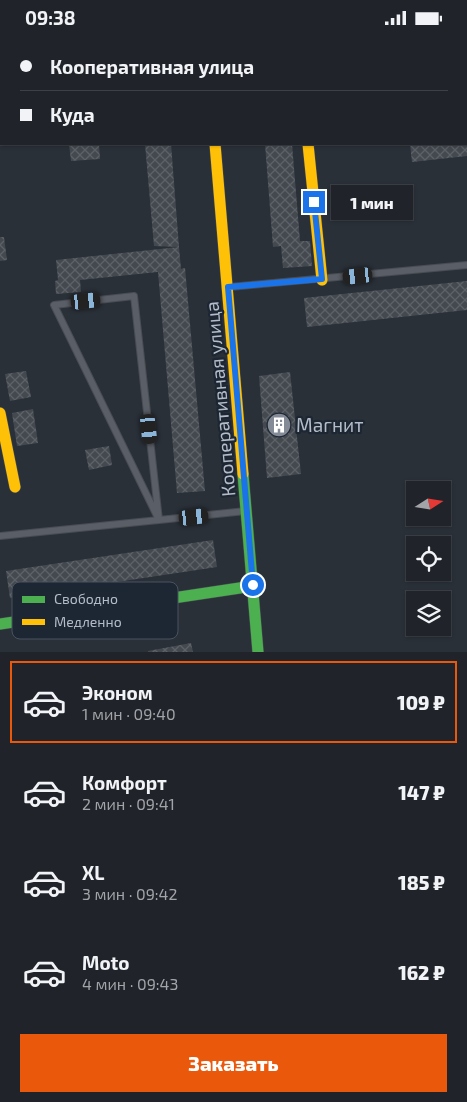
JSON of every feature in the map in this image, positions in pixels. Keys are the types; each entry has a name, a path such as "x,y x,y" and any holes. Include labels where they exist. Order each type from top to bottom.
{"street":[{"name":"Кооперативная улица","path":"215,145 258,652"},
{"path":"308,145 322,279"},
{"path":"0,413 15,487"},
{"path":"178,596 253,585"}],"lane":[{"path":"228,287 467,265"},
{"path":"134,296 136,300 159,520 54,305 134,296"},
{"path":"0,536 247,511"}],"building":[{"path":"69,145 99,145 100,159 71,161"},
{"path":"145,145 171,145 179,247 154,246"},
{"path":"265,145 292,145 300,241 310,241 312,266 283,268 281,246 273,247"},
{"path":"410,145 467,145 467,156 412,162"},
{"path":"0,237 4,237 7,260 0,261"},
{"path":"179,247 181,269 185,268 205,491 177,493 158,272 80,280 81,292 56,294 55,281 58,280 56,260"},
{"path":"467,281 467,310 307,327 304,298"},
{"path":"26,371 31,397 10,401 5,374"},
{"name":"Магнит","path":"290,372 301,474 267,478 259,376"},
{"path":"33,409 38,443 17,446 12,413"},
{"path":"109,446 112,465 89,470 85,450"},
{"path":"213,540 217,567 117,582 12,582 12,598 10,598 6,571"},
{"path":"191,643 193,652 148,652 148,651"}],"traffic: fast":[{"path":"243,474 258,652"},
{"path":"178,597 253,586"},
{"path":"0,624 12,622"}],"traffic: slow":[{"path":"215,145 243,474"},
{"path":"308,145 322,280"},
{"path":"0,413 15,487"}],"place":[{"name":"Магнит","path":"279,425"}],"route":[{"path":"253,585 228,287 322,279 314,202"}]}
